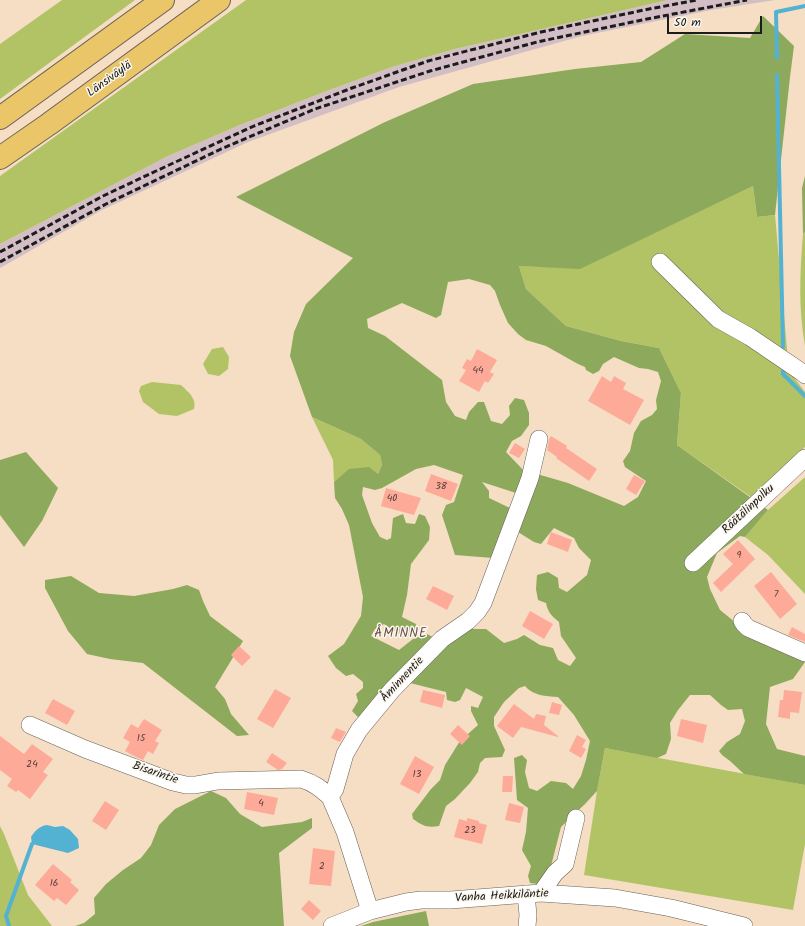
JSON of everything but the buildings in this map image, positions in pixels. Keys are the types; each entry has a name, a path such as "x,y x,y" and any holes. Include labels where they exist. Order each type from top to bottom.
{"highway":[{"path":"0,118 164,0"},
{"name":"Länsiväylä","path":"0,158 55,120 219,0"}],"street":[{"path":"660,262 718,319 750,337 805,375"},
{"name":"Åminnentie","path":"330,797 335,789 345,754 358,730 392,690 442,639 468,621 477,612 483,602 530,478 539,439"},
{"name":"Räätälinpolku","path":"694,563 805,458"},
{"path":"742,620 748,628 805,653"},
{"name":"Bisarintie","path":"30,725 85,749 173,782 195,785 218,781 300,779 319,787 330,797"},
{"path":"330,797 345,832 370,911"},
{"path":"527,926 528,915 534,894 565,864 576,818"},
{"name":"Vanha Heikkiläntie","path":"332,926 370,911 406,902 534,894 615,898 671,908 725,923 744,926"}],"shaded area":[{"path":"668,0 775,0 711,10 582,36 399,87 248,142 100,211 0,268 0,244 168,156 240,125 392,67 455,49"}],"green space":[{"path":"62,0 135,0 0,99 0,44"},
{"path":"246,0 668,0 455,49 392,67 240,125 168,156 0,244 0,176"},
{"path":"763,16 794,46 775,215 757,217 753,186 580,269 519,266 526,289 566,326 621,341 659,348 681,393 677,445 768,510 745,537 740,536 717,553 707,577 710,589 720,610 746,631 805,657 805,662 793,679 770,687 766,724 777,749 805,756 805,785 744,774 719,751 727,742 740,734 745,721 742,709 728,710 710,695 690,695 670,723 671,739 666,754 657,758 605,748 597,791 561,827 550,870 538,884 530,883 528,876 531,866 522,850 526,832 528,808 517,800 514,758 522,755 527,760 525,772 529,788 537,791 551,781 566,783 573,789 581,776 590,741 574,715 558,697 536,694 525,686 519,688 504,702 494,717 494,726 505,750 502,757 485,758 480,763 478,772 470,783 446,806 439,826 425,826 413,819 412,814 431,789 440,780 445,765 460,741 478,725 471,711 471,706 478,708 483,697 466,688 460,700 455,702 447,700 446,692 406,682 362,721 352,711 358,701 356,694 363,688 363,682 353,674 346,676 336,668 328,656 344,644 361,616 363,597 349,525 335,498 334,482 349,469 369,467 378,474 382,465 380,455 361,439 312,417 290,356 294,332 306,304 353,258 236,197 385,122 473,84 575,69 641,62 685,34 750,38","holes":["469,279 490,285 495,291 508,323 526,340 546,346 585,367 586,370 593,374 599,371 603,364 614,357 639,368 658,372 661,381 656,400 657,409 652,415 641,421 634,433 630,451 623,461 625,467 646,481 638,497 624,506 568,483 537,474 518,532 534,542 541,544 554,528 574,538 579,548 591,560 587,575 567,592 559,588 558,578 548,572 537,575 536,589 538,600 546,603 551,614 559,622 561,636 576,658 570,666 558,660 553,648 540,645 524,635 504,643 486,629 471,629 448,645 427,634 413,639 399,650 371,636 375,629 384,624 405,638 415,631 416,624 402,617 407,595 411,564 429,540 430,527 425,516 419,514 415,524 406,523 403,514 393,518 391,538 387,540 380,537 372,523 362,495 363,487 375,490 382,488 416,469 434,465 463,475 454,502 446,505 442,515 455,555 493,558 512,509 489,498 489,491 482,482 516,493 526,473 506,452 512,441 521,436 529,425 529,413 524,400 515,398 509,406 510,415 502,424 491,421 484,402 478,402 469,412 466,420 455,416 446,402 442,380 385,336 368,328 367,319 402,303 436,318 441,315 448,282"]},
{"path":"805,176 805,232 803,234 802,188"},
{"path":"753,186 757,217 775,215 789,371 805,392 805,447 751,497 677,445 681,393 659,348 621,341 566,326 526,289 519,266 580,268"},
{"path":"805,232 805,346 801,317 800,290 803,234"},
{"path":"223,347 229,357 228,369 219,376 208,374 203,364 212,349"},
{"path":"152,382 181,385 193,398 195,405 194,409 177,416 159,414 143,402 139,391 141,386"},
{"path":"312,417 361,439 380,455 382,465 378,474 350,469 334,482 333,460"},
{"path":"26,452 58,488 42,521 24,547 0,515 0,460"},
{"path":"805,477 805,594 768,555 745,537 768,510"},
{"path":"71,576 99,593 134,596 187,585 199,590 210,616 243,641 215,687 225,699 231,714 249,735 237,736 143,663 110,659 87,654 68,631 45,588 45,580"},
{"path":"605,748 805,785 805,844 793,910 584,875"},
{"path":"211,791 226,798 240,814 262,827 302,822 312,818 312,828 279,853 284,926 75,926 84,923 95,914 94,898 106,884 141,858 151,845 159,825 175,809"},
{"path":"0,826 28,895 52,926 0,926"},
{"path":"426,911 429,926 361,926 373,922"}],"water":[{"path":"47,825 55,827 63,826 70,830 78,839 79,848 68,853 32,844 31,837 34,833 39,828"}],"waterway":[{"path":"777,58 776,12 805,6"},
{"path":"777,75 783,347"},
{"path":"783,371 783,374 805,396"},
{"path":"9,926 6,916 32,844"}],"railway":[{"path":"0,252 103,196 156,171 254,126 352,88 428,61 541,32 697,0"},
{"path":"0,262 106,204 221,149 315,109 430,71 537,42 747,0"}],"district":[{"name":"ÅMINNE","path":"401,635"}]}
